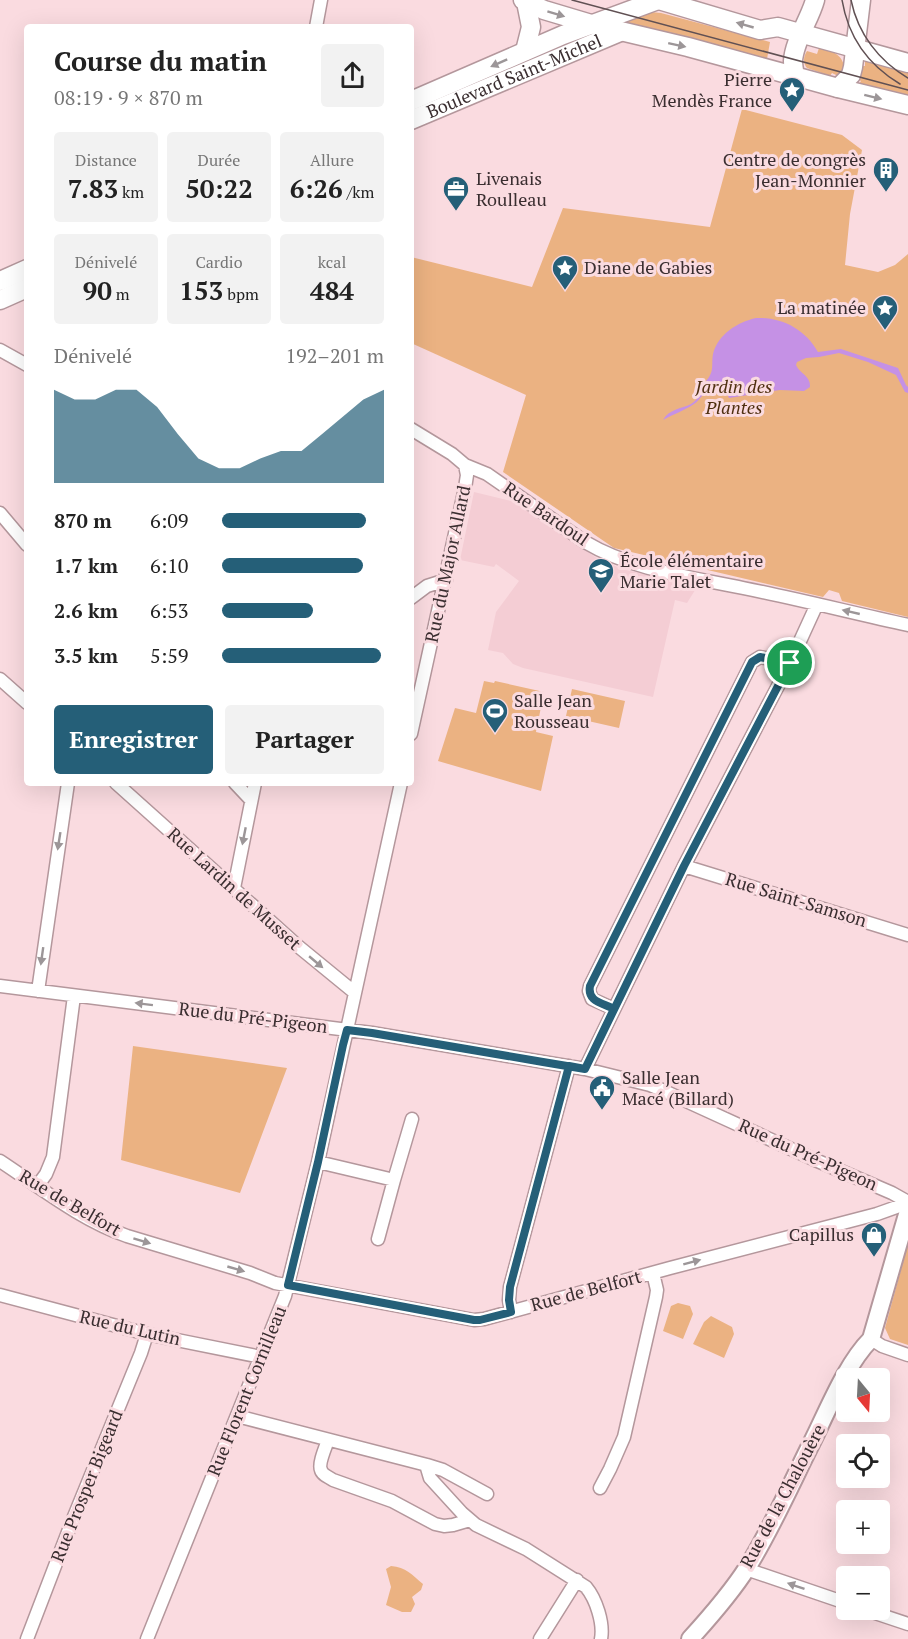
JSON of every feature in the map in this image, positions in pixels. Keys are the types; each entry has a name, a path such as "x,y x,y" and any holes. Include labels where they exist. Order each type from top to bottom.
{"main road":[{"name":"Boulevard Saint-Michel","path":"414,100 591,24 658,0 760,30 778,27 851,52 899,61"},
{"path":"795,76 793,64 795,52 816,0"},
{"path":"838,88 851,75 851,52 861,0"},
{"path":"525,1 544,10 591,24"},
{"path":"525,1 531,27 525,51"},
{"path":"859,19 873,42 899,61"},
{"name":"Boulevard Saint-Michel","path":"591,24 908,105"},
{"name":"Boulevard Saint-Michel","path":"414,119 620,32"},
{"path":"0,281 24,270"},
{"path":"0,300 24,289"}],"street":[{"path":"317,24 321,0"},
{"path":"0,350 24,361"},
{"name":"Rue Bardoul","path":"414,431 452,454 465,465 487,474 585,542 619,559 908,626"},
{"name":"Rue du Major Allard","path":"414,720 465,488 467,475 465,465"},
{"path":"0,513 24,542"},
{"path":"414,596 427,586 446,580"},
{"path":"585,1069 684,866 790,663 817,604"},
{"path":"614,1009 592,999 590,986 752,662 760,657 790,663"},
{"path":"0,680 24,700"},
{"path":"38,991 68,786"},
{"name":"Rue Lardin de Musset","path":"119,786 299,947 354,992"},
{"path":"238,786 251,800"},
{"path":"234,888 254,786"},
{"path":"347,1030 400,786"},
{"name":"Rue Saint-Samson","path":"684,866 908,934"},
{"name":"Rue du Pré-Pigeon","path":"0,986 347,1030 585,1069 650,1085 886,1190 908,1202"},
{"path":"38,1185 46,1174 53,1157 74,996"},
{"name":"Rue Florent Cornilleau","path":"147,1639 281,1308 318,1162 347,1030"},
{"path":"511,1312 510,1287 569,1066"},
{"path":"378,1239 412,1119"},
{"name":"Rue de Belfort","path":"0,1161 63,1203 111,1231 250,1273 275,1283 474,1320 877,1214 908,1202"},
{"path":"318,1162 394,1180"},
{"name":"Rue de la Chalouère","path":"690,1639 746,1569 845,1377 861,1349 871,1339 908,1211"},
{"path":"600,1488 624,1437 656,1297 657,1290 653,1273"},
{"name":"Rue du Lutin","path":"0,1295 147,1334 261,1357"},
{"name":"Rue Prosper Bigeard","path":"27,1639 147,1334"},
{"path":"871,1339 882,1346 908,1355"},
{"path":"237,1416 427,1465 443,1470 487,1494"},
{"path":"328,1440 320,1464 324,1475 392,1501 435,1524 453,1525 470,1520"},
{"path":"427,1465 430,1478 470,1520 526,1550 586,1587 591,1592 603,1630 601,1639"},
{"path":"746,1569 836,1600"},
{"path":"540,1639 577,1580"},
{"path":"890,1618 908,1624"}],"shaded area":[{"path":"756,318 784,322 792,326 813,344 818,352 841,349 898,368 908,387 908,393 905,392 896,375 868,362 839,353 806,358 797,362 796,365 810,383 810,387 804,391 780,390 729,398 723,385 716,387 710,393 709,390 694,404 663,420 672,411 693,402 708,386 706,381 712,371 713,354 719,340 742,322"},
{"name":"École élémentaire Marie Talet","path":"474,492 519,503 595,557 622,569 697,587 687,603 675,600 653,697 523,668 513,664 503,653 488,650 496,612 519,581 496,564 494,567 460,560"}],"green space":[{"path":"651,12 770,42 767,59 621,21"},
{"path":"819,48 840,57 844,65 842,73 838,76 832,73 830,76 807,68 804,60 807,51 817,54"},
{"path":"865,60 908,72 908,100 856,89 861,81 859,80"},
{"name":"Jardin des Plantes","path":"742,109 842,135 862,150 850,214 845,265 878,272 895,265 908,254 908,617 842,601 839,593 829,590 823,597 614,548 503,472 526,395 414,344 414,258 532,287 563,208 710,227"},
{"name":"Salle Jean Rousseau","path":"484,681 494,683 495,681 544,692 536,732 553,736 541,791 438,761 455,708 476,713"},
{"path":"572,689 625,701 619,728 566,716"},
{"path":"133,1046 287,1068 240,1193 121,1160"},
{"path":"908,1244 908,1345 890,1339 885,1328"},
{"path":"678,1303 690,1306 693,1314 683,1339 663,1331 671,1306"},
{"path":"711,1316 732,1327 734,1334 724,1358 693,1344 704,1322"},
{"path":"391,1566 405,1570 423,1584 421,1590 412,1597 415,1604 411,1612 402,1612 386,1605 391,1587 386,1569"}],"tram line":[{"path":"572,0 908,90"},
{"path":"842,0 849,26 861,48 878,68 900,84"},
{"path":"851,0 859,24 871,45 879,55 908,78"}],"place":[{"name":"Pierre Mendès France","path":"792,113"},
{"name":"Centre de congrès Jean-Monnier","path":"886,193"},
{"name":"Livenais Roulleau","path":"456,212"},
{"name":"Diane de Gabies","path":"565,291"},
{"name":"La matinée","path":"885,331"},
{"name":"École élémentaire Marie Talet","path":"601,594"},
{"name":"Salle Jean Rousseau","path":"495,734"},
{"name":"Salle Jean Macé (Billard)","path":"602,1111"},
{"name":"Capillus","path":"874,1258"}],"route":[{"path":"790,663 684,866 585,1069 569,1066 564,1081 510,1287 511,1312 474,1320 288,1285 347,1030 372,1033 554,1064 585,1069 614,1009 592,999 590,986 752,662 760,657 790,663"}]}
